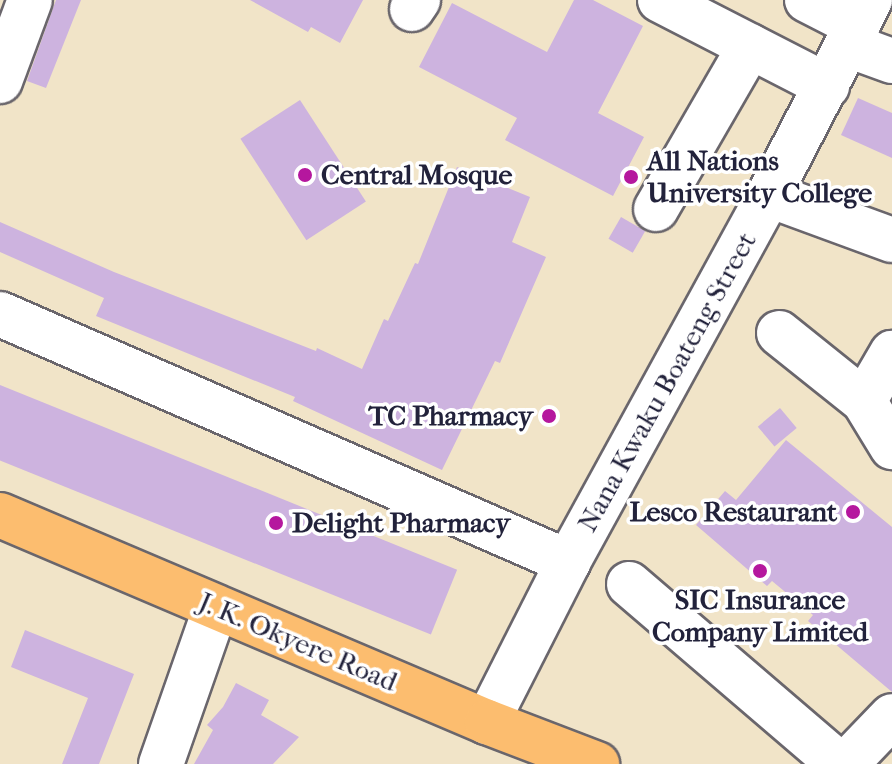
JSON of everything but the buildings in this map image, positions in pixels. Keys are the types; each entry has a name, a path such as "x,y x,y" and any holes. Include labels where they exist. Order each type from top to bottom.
{"main road":[{"name":"J. K. Okyere Road","path":"0,515 487,722 597,764"}],"street":[{"path":"3,66 30,0"},
{"path":"660,0 827,86"},
{"path":"807,0 859,24 892,61"},
{"name":"Nana Kwaku Boateng Street","path":"487,722 568,562 859,24"},
{"path":"656,209 750,46"},
{"path":"769,195 892,240"},
{"path":"0,314 568,562"},
{"path":"779,333 864,401 892,447"},
{"path":"864,401 892,353"},
{"path":"629,584 839,764"},
{"path":"161,764 216,607"},
{"path":"846,764 892,716"}],"place":[{"name":"Central Mosque","path":"305,175"},
{"name":"All Nations University College","path":"631,177"},
{"name":"TC Pharmacy","path":"549,416"},
{"name":"Lesco Restaurant","path":"853,512"},
{"name":"Delight Pharmacy","path":"276,523"},
{"name":"SIC Insurance Company Limited","path":"760,571"}]}
